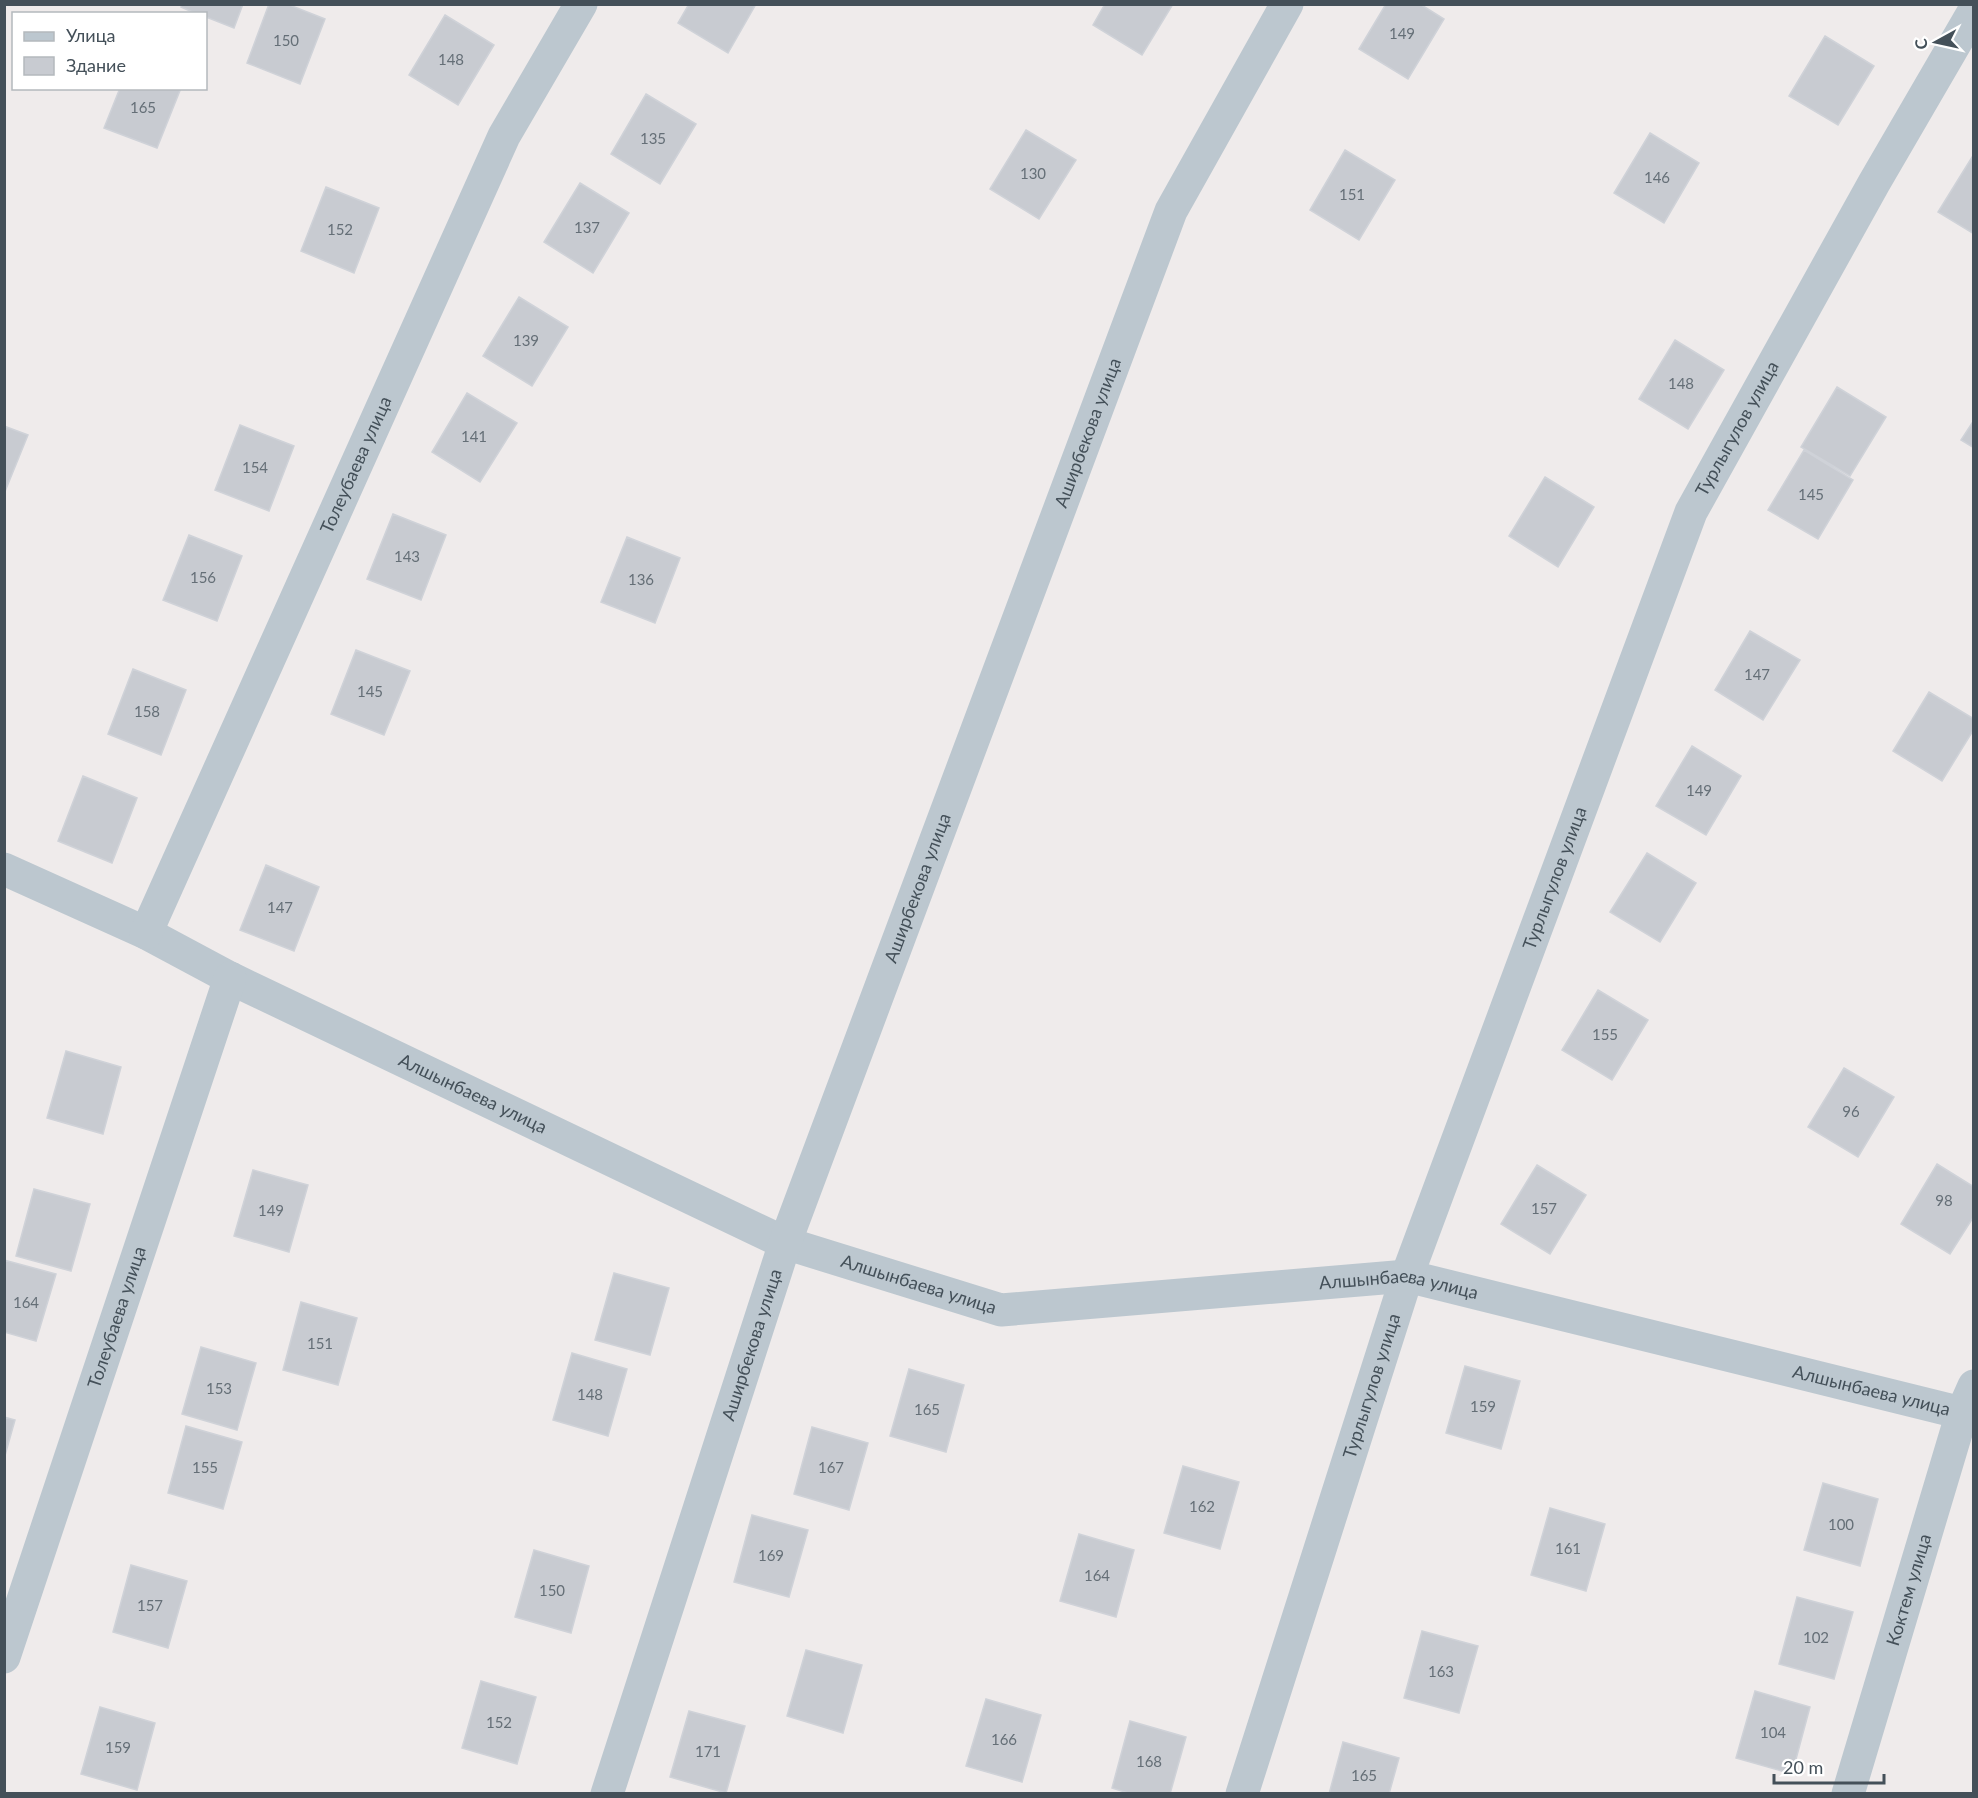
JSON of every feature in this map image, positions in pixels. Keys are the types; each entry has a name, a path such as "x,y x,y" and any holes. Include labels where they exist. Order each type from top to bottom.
{"street":[{"name":"Толеубаева улица","path":"146,933 504,136 581,4"},
{"name":"Аширбекова улица","path":"607,1794 784,1243 1171,211 1287,4"},
{"name":"Турлыгулов улица","path":"1242,1794 1407,1276 1691,512 1874,183 1974,11"},
{"name":"Алшынбаева улица","path":"4,869 146,933 230,978 784,1243 1001,1310 1407,1276 1970,1405"},
{"name":"Толеубаева улица","path":"4,1657 230,978"},
{"name":"Коктем улица","path":"1848,1794 1970,1405"}],"building":[{"path":"182,4 243,4 234,28 207,17 207,12 192,12 181,7"},
{"path":"269,4 287,4 325,19 300,84 247,63"},
{"path":"689,4 756,4 728,53 678,23"},
{"path":"1105,4 1173,4 1142,55 1093,25"},
{"path":"1386,4 1420,4 1444,19 1408,79 1359,49"},
{"path":"445,15 494,45 458,105 409,75"},
{"path":"1825,36 1874,66 1838,125 1789,96"},
{"path":"119,90 180,90 157,148 104,128"},
{"path":"646,94 696,124 660,184 611,154"},
{"path":"1026,130 1076,160 1039,219 990,189"},
{"path":"1650,133 1699,163 1664,223 1614,193"},
{"path":"1345,150 1395,180 1359,240 1310,210"},
{"path":"1974,154 1974,234 1938,212"},
{"path":"580,183 629,213 593,273 544,242"},
{"path":"326,187 379,208 354,273 301,251"},
{"path":"519,297 568,327 532,386 483,356"},
{"path":"1675,340 1724,370 1688,429 1639,399"},
{"path":"1837,387 1886,417 1850,476 1801,447"},
{"path":"467,393 517,423 480,482 432,452"},
{"path":"1974,420 1974,448 1961,440"},
{"path":"240,425 294,446 269,511 215,490"},
{"path":"4,426 28,435 4,494"},
{"path":"1804,450 1853,480 1818,539 1768,510"},
{"path":"1545,477 1594,507 1558,567 1509,536"},
{"path":"393,514 446,535 421,600 367,579"},
{"path":"189,535 242,556 217,621 163,600"},
{"path":"627,537 680,558 655,623 601,602"},
{"path":"1750,631 1800,660 1763,720 1715,690"},
{"path":"356,650 410,671 384,735 331,714"},
{"path":"133,669 186,690 161,755 108,734"},
{"path":"1929,692 1974,719 1974,729 1942,781 1893,751"},
{"path":"1692,746 1741,776 1706,835 1656,806"},
{"path":"83,776 137,798 112,863 58,841"},
{"path":"1647,853 1696,883 1660,942 1610,912"},
{"path":"266,865 319,887 294,951 240,930"},
{"path":"1598,990 1648,1020 1612,1080 1562,1050"},
{"path":"66,1051 121,1067 103,1134 47,1118"},
{"path":"1844,1068 1894,1097 1858,1157 1808,1127"},
{"path":"1937,1164 1974,1187 1974,1216 1950,1254 1901,1224"},
{"path":"1537,1165 1586,1195 1550,1254 1501,1224"},
{"path":"253,1170 308,1185 289,1252 234,1236"},
{"path":"34,1189 90,1204 71,1271 16,1256"},
{"path":"4,1260 56,1274 36,1341 4,1332"},
{"path":"614,1273 669,1288 650,1355 595,1340"},
{"path":"301,1302 357,1318 338,1385 283,1370"},
{"path":"201,1347 256,1363 237,1430 182,1414"},
{"path":"572,1353 627,1369 608,1436 553,1420"},
{"path":"1465,1366 1520,1381 1501,1449 1446,1433"},
{"path":"909,1369 964,1385 946,1452 890,1436"},
{"path":"4,1417 15,1420 4,1459"},
{"path":"186,1426 242,1442 223,1509 168,1493"},
{"path":"812,1427 868,1443 849,1510 794,1494"},
{"path":"1183,1466 1239,1482 1220,1549 1164,1533"},
{"path":"1823,1483 1878,1499 1860,1566 1804,1550"},
{"path":"1550,1508 1605,1524 1586,1591 1531,1575"},
{"path":"752,1515 808,1530 789,1597 734,1582"},
{"path":"1079,1534 1134,1550 1116,1617 1060,1601"},
{"path":"534,1550 589,1566 571,1633 515,1617"},
{"path":"131,1565 187,1581 168,1648 113,1632"},
{"path":"1797,1597 1853,1612 1834,1679 1779,1664"},
{"path":"1422,1631 1478,1646 1459,1713 1404,1698"},
{"path":"806,1650 862,1665 843,1733 787,1716"},
{"path":"481,1681 536,1697 517,1764 462,1748"},
{"path":"1755,1691 1810,1707 1792,1774 1736,1758"},
{"path":"986,1699 1041,1715 1022,1782 966,1766"},
{"path":"100,1707 155,1723 137,1790 81,1774"},
{"path":"689,1711 745,1726 726,1793 670,1777"},
{"path":"1130,1721 1186,1737 1170,1794 1131,1794 1112,1788"},
{"path":"1343,1742 1399,1758 1389,1794 1329,1794"}]}
